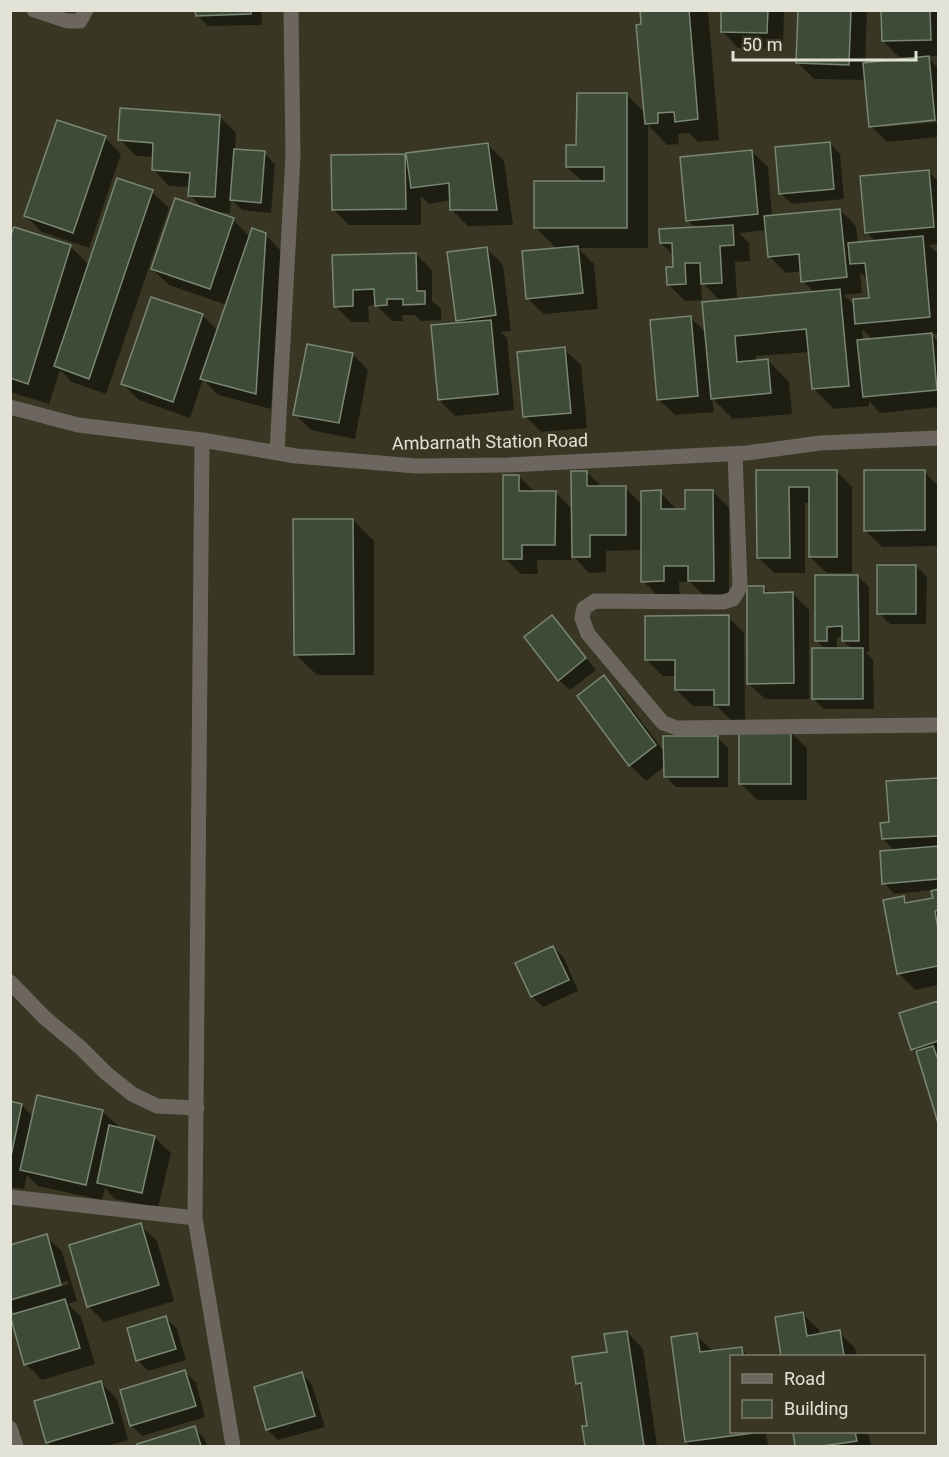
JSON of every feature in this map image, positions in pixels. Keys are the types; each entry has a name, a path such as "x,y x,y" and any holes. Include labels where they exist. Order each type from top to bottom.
{"street":[{"path":"34,10 67,21 80,21 86,10"},
{"path":"277,452 293,156 291,10"},
{"name":"Ambarnath Station Road","path":"10,407 78,425 202,440 277,452 416,466 507,465 735,454 820,443 939,438"},
{"path":"202,440 195,1218 233,1446"},
{"path":"735,454 740,587 733,598 723,602 596,602 585,608 582,618 588,634 663,723 677,728 939,725"},
{"path":"10,982 106,1073 132,1094 157,1106 197,1108"},
{"path":"10,1197 195,1218"},
{"path":"10,1428 16,1446"}],"building":[{"path":"195,10 251,10 251,14 196,16"},
{"path":"640,10 689,10 698,119 675,122 674,112 658,113 658,123 645,124 636,25 641,24"},
{"path":"721,10 768,10 767,33 721,32"},
{"path":"798,10 851,10 849,65 796,63"},
{"path":"881,10 930,10 931,40 882,41"},
{"path":"929,56 935,120 869,127 863,63"},
{"path":"577,93 627,93 627,228 534,228 534,181 604,181 604,167 566,167 566,145 576,145"},
{"path":"120,108 220,115 215,197 188,196 190,173 152,170 153,143 118,140"},
{"path":"57,120 106,136 73,233 24,216"},
{"path":"830,142 834,189 779,194 775,147"},
{"path":"488,143 497,210 450,210 449,183 411,188 406,153"},
{"path":"234,149 265,151 261,203 230,200"},
{"path":"752,150 758,214 686,221 680,157"},
{"path":"405,154 406,209 332,210 331,155"},
{"path":"929,170 934,227 865,233 860,176"},
{"path":"117,178 153,190 89,379 54,366"},
{"path":"175,198 234,218 210,289 151,269"},
{"path":"840,209 847,277 801,282 799,254 768,257 764,216"},
{"path":"733,225 734,245 720,246 722,283 701,284 700,263 685,263 686,284 667,285 666,267 673,267 672,243 660,243 659,229"},
{"path":"14,227 71,245 28,384 10,378 10,237"},
{"path":"252,228 266,233 256,394 200,379"},
{"path":"923,236 930,317 855,324 853,299 869,298 865,263 850,264 848,243"},
{"path":"578,246 583,293 526,299 522,251"},
{"path":"487,247 496,315 456,321 447,252"},
{"path":"416,253 417,291 425,291 425,304 403,305 403,299 387,299 387,305 375,306 374,289 353,290 353,306 334,307 332,255"},
{"path":"840,289 849,386 812,389 806,329 735,336 737,362 768,359 771,393 711,399 702,302"},
{"path":"151,297 203,314 173,402 121,384"},
{"path":"691,316 698,396 657,400 650,320"},
{"path":"491,320 498,394 438,400 431,325"},
{"path":"932,333 937,390 863,397 857,340"},
{"path":"307,344 353,353 339,423 293,415"},
{"path":"565,347 571,413 523,417 517,352"},
{"path":"756,470 837,470 837,557 809,557 809,487 789,487 790,558 757,558"},
{"path":"864,470 925,470 925,530 864,531"},
{"path":"571,471 587,471 587,486 626,486 626,535 590,535 590,557 572,557"},
{"path":"503,475 519,475 519,491 556,491 555,545 522,545 522,559 503,559"},
{"path":"661,490 661,509 685,509 685,490 713,490 714,581 688,581 688,566 664,566 664,581 641,582 641,491"},
{"path":"293,519 353,519 354,654 294,655"},
{"path":"877,565 916,565 916,614 877,614"},
{"path":"815,575 858,575 859,641 842,641 842,626 827,627 827,641 815,641"},
{"path":"747,586 764,586 764,593 793,592 794,683 747,684"},
{"path":"552,615 586,658 558,681 524,637"},
{"path":"729,615 729,705 714,705 714,690 675,690 675,660 645,660 645,616"},
{"path":"812,648 863,648 863,699 812,699"},
{"path":"604,675 656,745 629,766 577,696"},
{"path":"739,730 791,730 791,784 739,784"},
{"path":"663,736 718,736 718,777 664,777"},
{"path":"938,778 938,836 882,839 880,823 889,822 886,781"},
{"path":"938,846 938,879 882,884 880,851"},
{"path":"938,889 938,910 935,911 938,929 938,966 897,974 883,900 904,896 905,903 933,898 931,891"},
{"path":"553,946 569,980 531,997 515,963"},
{"path":"938,1001 938,1041 911,1050 899,1013"},
{"path":"933,1046 938,1057 938,1123 916,1051"},
{"path":"37,1095 103,1110 86,1185 20,1170"},
{"path":"10,1101 22,1104 10,1161"},
{"path":"109,1125 155,1136 142,1193 97,1183"},
{"path":"141,1223 159,1285 87,1307 69,1245"},
{"path":"47,1234 61,1285 10,1300 10,1245"},
{"path":"65,1299 80,1348 24,1365 10,1315"},
{"path":"803,1312 807,1336 840,1330 844,1355 781,1355 775,1317"},
{"path":"166,1316 176,1349 136,1361 127,1328"},
{"path":"627,1331 644,1446 585,1446 582,1426 587,1426 581,1383 576,1384 572,1357 607,1352 604,1334"},
{"path":"697,1333 700,1352 742,1347 743,1355 730,1355 730,1433 753,1433 685,1442 671,1337"},
{"path":"185,1370 196,1406 130,1426 120,1390"},
{"path":"302,1372 315,1416 266,1430 254,1387"},
{"path":"101,1381 113,1423 46,1443 34,1401"},
{"path":"195,1426 201,1446 137,1446 137,1444"},
{"path":"793,1433 855,1433 857,1441 822,1446 795,1446"}]}
